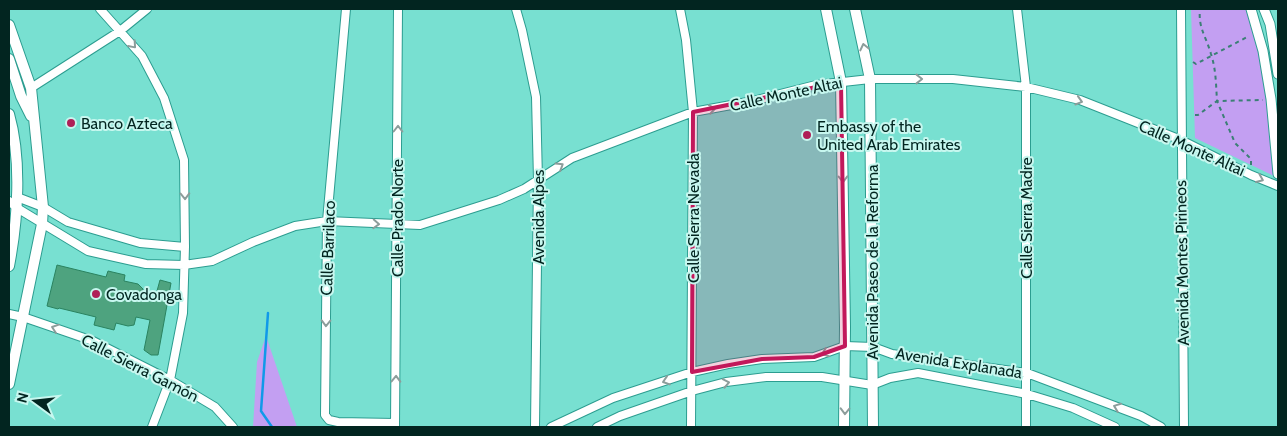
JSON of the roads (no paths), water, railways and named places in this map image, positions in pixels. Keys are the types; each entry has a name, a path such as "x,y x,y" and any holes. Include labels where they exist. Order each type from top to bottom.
{"main road":[{"name":"Avenida Paseo de la Reforma","path":"826,9 841,82 845,346 844,427"},
{"name":"Avenida Paseo de la Reforma","path":"855,9 870,79 873,427"},
{"path":"9,25 31,88 43,207 42,224 9,384"},
{"path":"9,59 21,96 33,121"},
{"path":"9,114 13,134 15,198 15,234 9,266"},
{"path":"9,159 15,198"}],"street":[{"path":"100,9 142,56 164,98 184,160 185,247 183,313 170,380 152,427"},
{"path":"31,88 120,31 147,9"},
{"name":"Calle Barrilaco","path":"346,9 327,222 325,415 329,420 338,422 395,425"},
{"name":"Calle Prado Norte","path":"395,425 398,225 398,9"},
{"name":"Avenida Alpes","path":"516,9 536,97 538,180 535,427"},
{"name":"Calle Sierra Nevada","path":"680,9 686,40 693,112 692,427"},
{"name":"Calle Sierra Madre","path":"1017,9 1026,87 1026,427"},
{"name":"Avenida Montes Pirineos","path":"1181,9 1184,427"},
{"path":"1251,9 1258,32 1271,100 1278,174"},
{"path":"1264,9 1270,24 1278,74"},
{"name":"Calle Monte Altai","path":"15,198 42,224 88,251 146,264 184,265 212,262 253,242 295,226 327,222 420,225 499,200 524,189 572,158 693,112 753,101 816,85 870,79 953,79 1026,87 1080,100 1181,140 1278,186"},
{"path":"15,198 43,207 68,222 140,242 185,247"},
{"name":"Calle Sierra Gamón","path":"9,314 93,341 170,380 215,407 233,427"},
{"name":"Avenida Explanada","path":"551,427 612,398 692,372 762,359 814,357 845,346 872,347 892,354 1027,373 1141,416 1161,427"},
{"name":"Avenida Explanada","path":"598,427 620,416 692,391 726,382 766,378 822,377 872,385 890,378 918,373 1027,394 1072,408 1115,427"}],"waterway":[{"path":"268,313 261,411 272,427"}],"place":[{"name":"Banco Azteca","path":"71,123"},
{"name":"Embassy of the United Arab Emirates","path":"807,135"},
{"name":"Covadonga","path":"96,294"}]}
